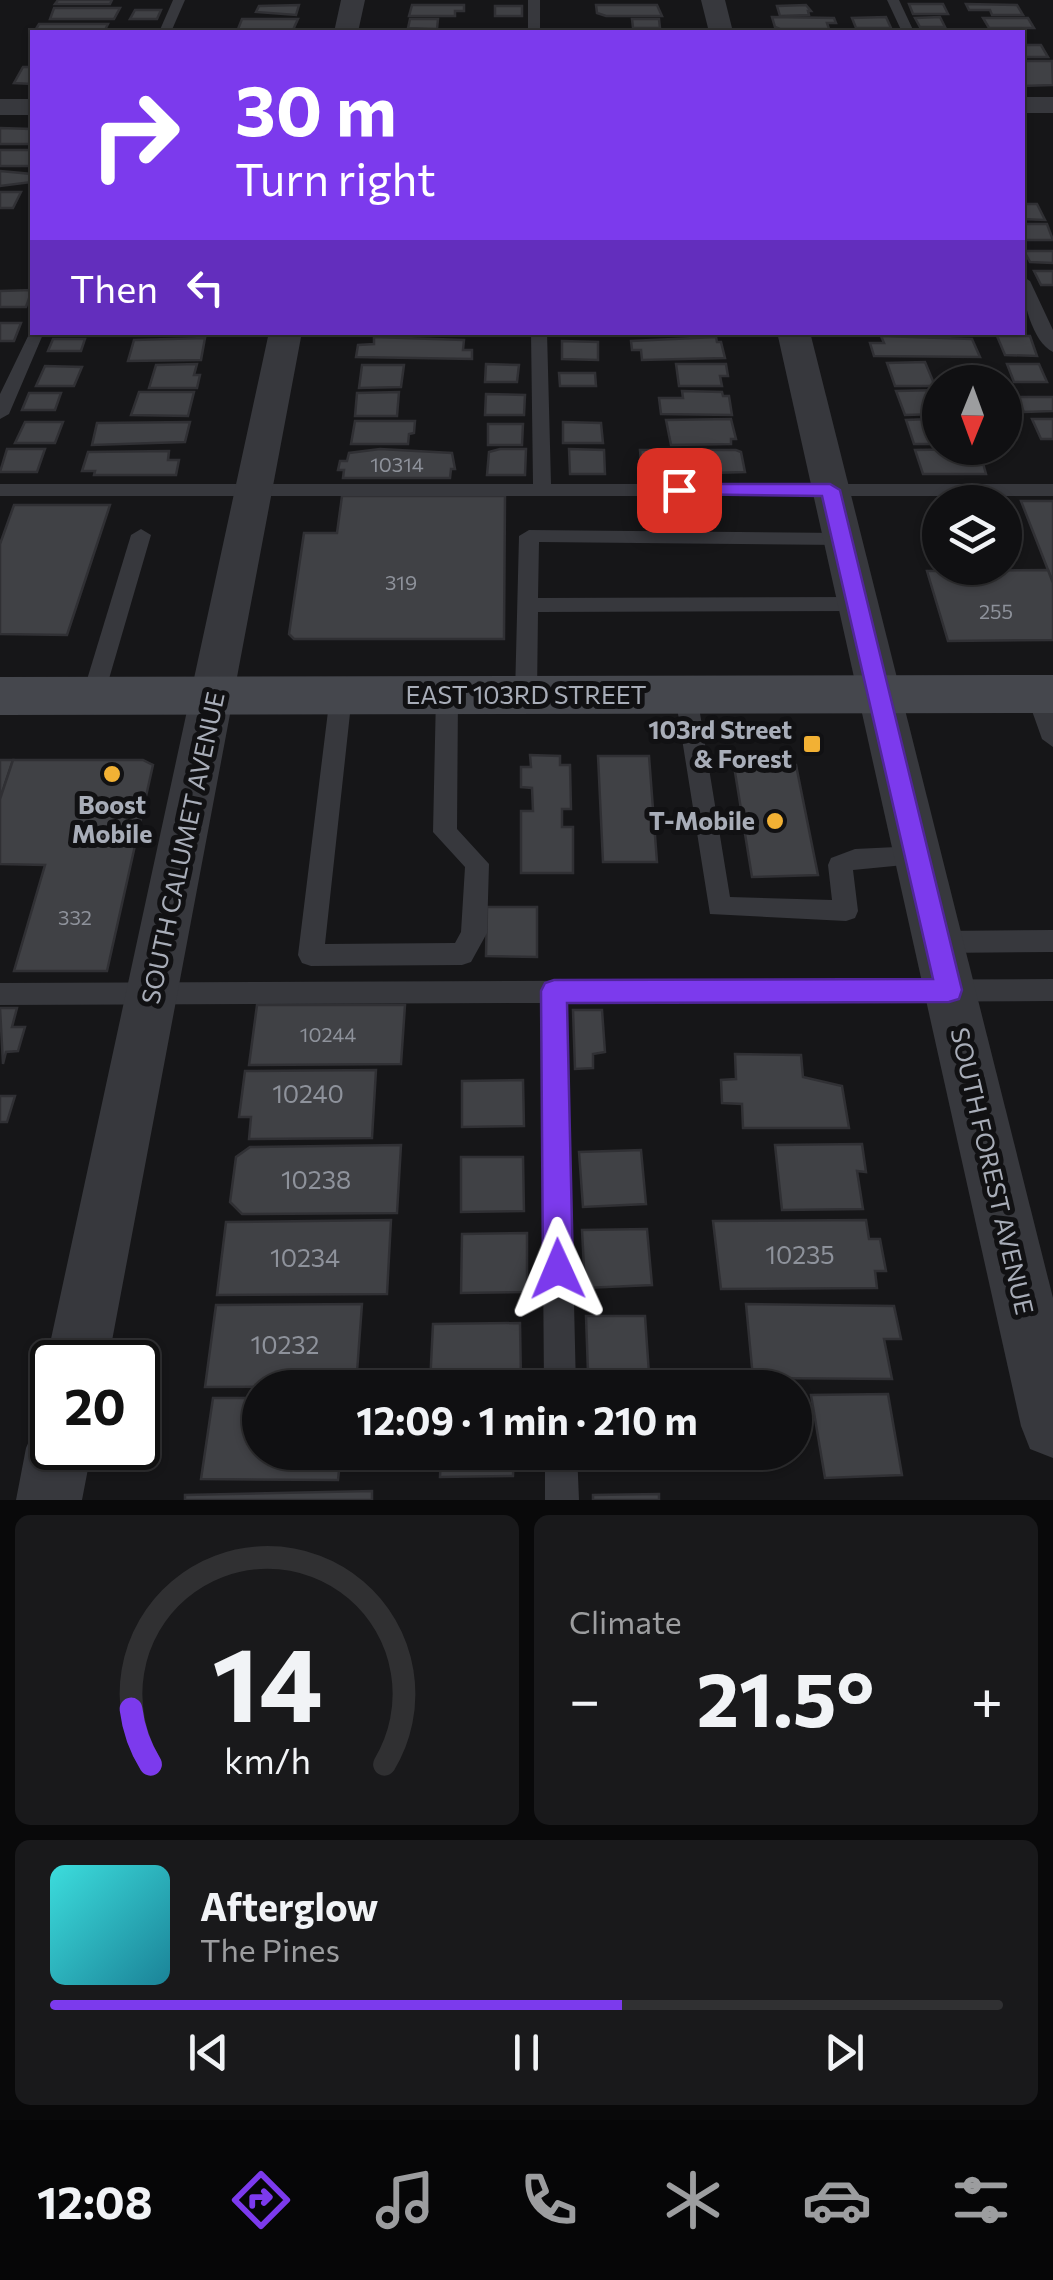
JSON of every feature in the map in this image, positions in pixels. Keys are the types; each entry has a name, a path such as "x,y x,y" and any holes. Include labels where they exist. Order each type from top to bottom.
{"main road":[{"name":"EAST 103RD STREET","path":"0,696 880,694 1048,709"}],"street":[{"path":"346,30 353,0"},
{"path":"713,0 720,30"},
{"path":"1025,105 1053,105"},
{"path":"0,106 30,106"},
{"name":"SOUTH CALUMET AVENUE","path":"82,1340 285,335"},
{"name":"SOUTH FOREST AVENUE","path":"794,335 1053,1426"},
{"path":"48,1500 55,1470"}],"lane":[{"path":"167,30 179,0"},
{"path":"534,0 534,30"},
{"path":"892,0 907,30"},
{"path":"1025,287 1053,347"},
{"path":"0,414 35,335"},
{"path":"539,335 542,490"},
{"path":"0,490 1053,490"},
{"path":"93,696 140,535"},
{"path":"526,695 529,536 842,539"},
{"path":"528,605 858,604"},
{"path":"340,695 310,955 462,954 474,933 477,864 445,832 448,695"},
{"path":"686,695 719,907 846,911 840,865 855,859 917,856"},
{"path":"0,994 554,991 944,966 1053,940"},
{"path":"944,966 1053,990"},
{"path":"554,991 560,1370"},
{"path":"561,1470 562,1500"}],"building":[{"path":"58,0 112,0 110,4 55,4"},
{"path":"909,4 943,4 948,14 913,14"},
{"path":"966,4 1017,5 1023,15 992,15 990,10 969,10"},
{"path":"299,5 296,15 256,12 259,6"},
{"path":"412,5 464,5 464,11 455,11 455,16 409,16"},
{"path":"596,5 657,5 662,16 606,16 597,13"},
{"path":"806,5 811,11 809,15 780,16 777,6"},
{"path":"495,6 522,6 522,16 495,16"},
{"path":"54,8 120,8 114,19 50,19"},
{"path":"135,10 161,10 157,19 130,19"},
{"path":"772,17 834,18 836,23 827,23 829,29 780,29 775,27"},
{"path":"886,17 891,28 856,28 852,18"},
{"path":"940,17 945,27 920,27 915,18"},
{"path":"983,18 1028,18 1034,28 989,28"},
{"path":"242,19 298,19 293,30 269,30 238,29"},
{"path":"410,19 438,19 437,29 408,28"},
{"path":"632,19 659,19 660,28 633,28"},
{"path":"39,24 108,24 105,30 35,30"},
{"path":"1025,45 1041,45 1048,57 1025,57"},
{"path":"1025,61 1052,61 1053,85 1025,86"},
{"path":"23,67 30,67 30,84 14,83"},
{"path":"0,128 30,129 30,144 0,144"},
{"path":"0,150 30,150 30,166 0,166"},
{"path":"0,171 30,174 30,182 0,186"},
{"path":"0,192 21,192 13,208 0,208"},
{"path":"1025,204 1037,204 1045,220 1025,219"},
{"path":"1025,224 1047,224 1053,240 1025,240"},
{"path":"1025,251 1053,251 1053,263 1030,262"},
{"path":"1034,271 1053,271 1053,285 1041,285"},
{"path":"30,290 26,307 0,307 0,291"},
{"path":"0,323 21,323 14,341 0,341"},
{"path":"881,336 972,339 980,357 874,356 870,343 884,343"},
{"path":"997,336 1030,336 1037,356 1005,355"},
{"path":"374,337 464,340 463,350 472,350 472,359 356,357 358,345 374,344"},
{"path":"716,337 725,358 642,360 641,350 632,350 631,341"},
{"path":"205,338 201,360 128,361 134,340"},
{"path":"53,339 85,339 81,351 48,351"},
{"path":"562,341 598,342 598,360 562,359"},
{"path":"925,362 922,386 895,386 887,363"},
{"path":"197,364 197,388 149,388 156,365"},
{"path":"486,364 519,365 517,382 485,382"},
{"path":"676,364 726,364 728,376 720,376 722,386 679,386"},
{"path":"1039,364 1047,382 1022,382 1022,365 1007,365"},
{"path":"362,365 404,365 401,387 359,388"},
{"path":"45,366 82,367 74,386 36,386"},
{"path":"559,373 595,373 596,386 560,386"},
{"path":"922,390 922,415 905,415 896,391"},
{"path":"682,391 722,392 729,396 732,415 661,414 659,398 683,398"},
{"path":"139,392 194,392 188,416 131,415"},
{"path":"399,392 397,416 355,416 357,393"},
{"path":"29,393 61,393 55,410 22,410"},
{"path":"486,394 525,395 524,415 485,415"},
{"path":"1022,397 1053,397 1053,411 1024,412"},
{"path":"731,419 736,439 731,439 731,444 671,445 666,420"},
{"path":"1032,419 1053,419 1053,439 1041,439"},
{"path":"906,420 922,420 922,444 914,444"},
{"path":"355,421 415,421 414,433 409,434 408,444 351,444"},
{"path":"25,422 63,422 55,443 15,443"},
{"path":"190,422 185,442 92,445 97,423"},
{"path":"563,422 601,423 603,443 563,443"},
{"path":"488,424 523,424 522,445 488,445"},
{"path":"7,449 45,449 37,472 0,472"},
{"path":"380,449 452,453 455,469 451,469 450,478 343,478 344,470 338,470 340,461 347,461 349,453"},
{"path":"526,449 525,475 487,475 489,452"},
{"path":"569,449 604,450 605,474 570,474"},
{"path":"640,450 736,450 741,452 745,472 642,475"},
{"path":"915,450 922,450 922,465 983,465 986,474 923,474"},
{"path":"169,451 168,460 179,460 176,475 94,475 95,471 82,471 88,452"},
{"path":"342,496 505,496 504,639 294,639 289,634 304,533 337,533"},
{"path":"1022,501 1053,501 1053,583"},
{"path":"14,505 110,505 67,635 0,634 0,544"},
{"path":"1022,570 1048,570 1053,583 1053,640 948,641 931,585 1022,585"},
{"path":"530,755 560,756 560,765 570,765 571,809 562,809 562,827 573,827 573,873 521,873 521,811 533,811 532,788 521,787 521,767 531,767"},
{"path":"598,756 649,756 657,862 603,862"},
{"path":"0,760 13,760 0,799"},
{"path":"13,760 143,760 153,765 107,971 14,971 45,865 0,864 0,799"},
{"name":"T-Mobile","path":"796,765 818,875 752,877 734,766"},
{"path":"487,907 537,907 537,957 486,956"},
{"path":"257,1005 405,1005 401,1064 249,1065"},
{"path":"0,1008 17,1008 12,1027 25,1027 18,1051 6,1052 3,1064"},
{"path":"573,1010 602,1010 605,1052 593,1054 593,1068 575,1069"},
{"path":"735,1054 801,1055 803,1077 842,1086 849,1128 743,1128 742,1104 722,1103 721,1080 736,1079"},
{"path":"376,1070 372,1138 249,1139 251,1117 239,1117 245,1071"},
{"path":"523,1080 524,1126 462,1127 462,1081"},
{"path":"0,1096 15,1096 7,1122 0,1122"},
{"path":"862,1144 866,1172 857,1171 863,1209 782,1210 775,1145"},
{"path":"401,1145 397,1213 242,1214 230,1202 236,1157 250,1147"},
{"path":"641,1150 646,1204 583,1207 579,1152"},
{"path":"461,1157 523,1157 524,1211 461,1212"},
{"path":"391,1220 387,1294 217,1295 226,1222"},
{"path":"866,1220 869,1239 880,1239 886,1271 875,1271 877,1288 721,1289 713,1221"},
{"path":"647,1229 652,1285 585,1288 582,1230"},
{"path":"527,1233 527,1292 461,1293 462,1234"},
{"path":"362,1304 357,1370 242,1370 242,1387 205,1387 216,1305"},
{"path":"746,1304 894,1306 901,1339 884,1339 892,1379 812,1378 812,1370 752,1370"},
{"path":"586,1316 645,1316 649,1370 588,1370"},
{"path":"520,1323 521,1370 431,1370 433,1324"},
{"path":"888,1394 902,1475 825,1478 812,1395"},
{"path":"213,1398 242,1398 242,1470 339,1470 338,1480 201,1479"},
{"path":"440,1470 513,1470 513,1476 440,1477"},
{"path":"372,1491 372,1500 185,1500 185,1495"},
{"path":"659,1494 659,1500 593,1500 593,1495"}],"place":[{"name":"103rd Street & Forest","path":"812,744"},
{"name":"Boost Mobile","path":"112,774"},
{"name":"T-Mobile","path":"775,821"}],"route":[{"path":"558,1269 554,991 949,990 830,490 679,490"}]}
